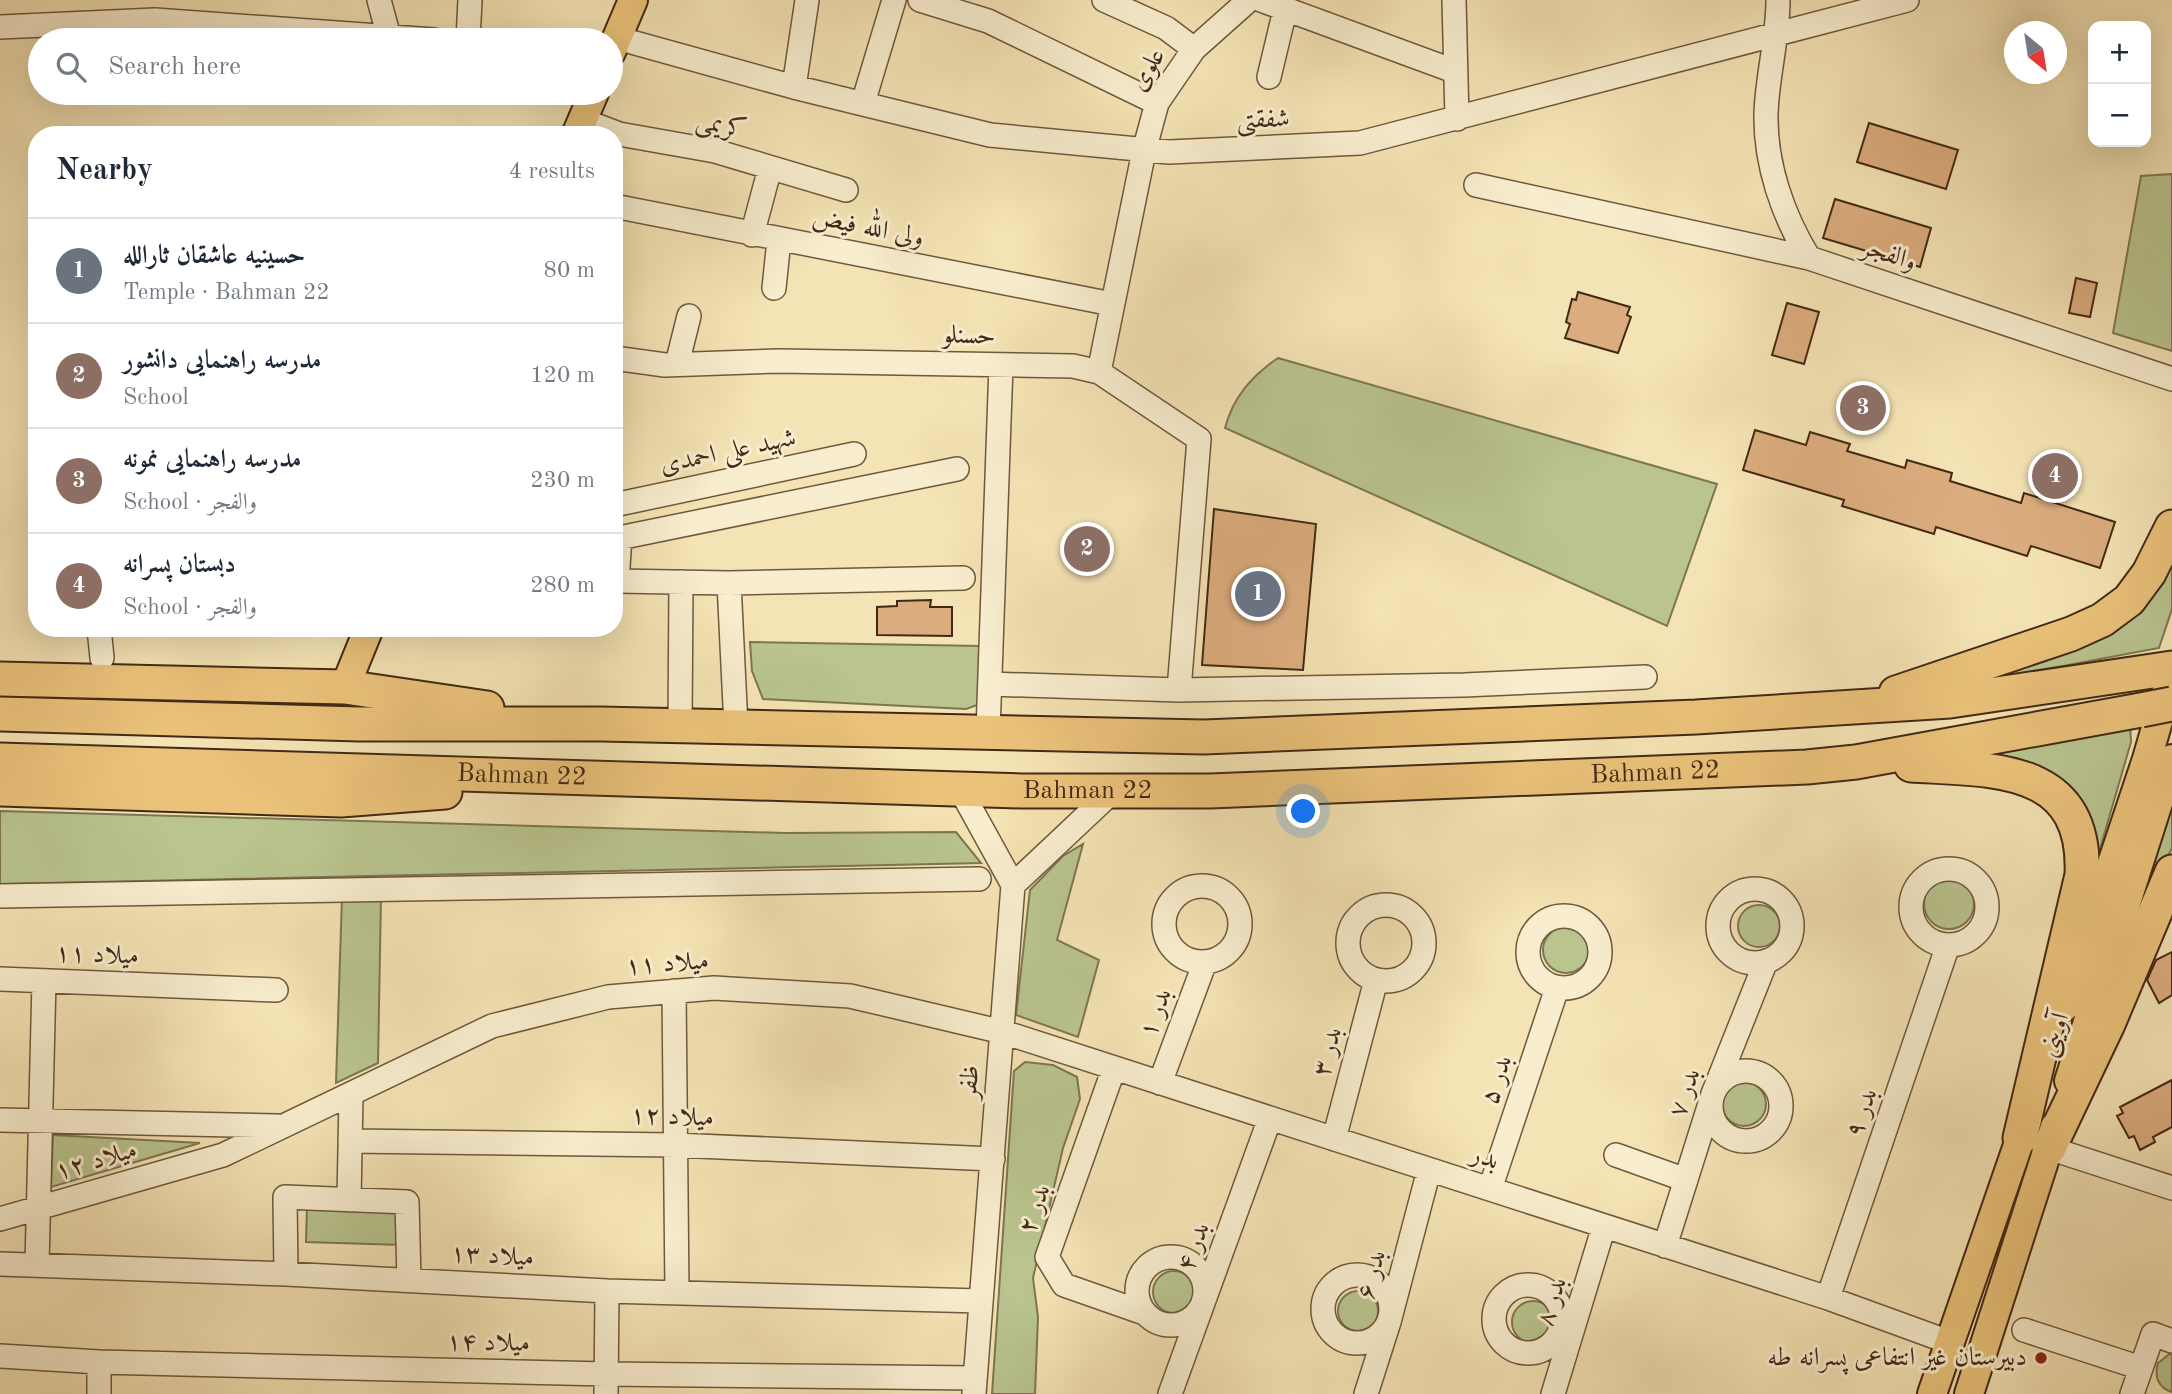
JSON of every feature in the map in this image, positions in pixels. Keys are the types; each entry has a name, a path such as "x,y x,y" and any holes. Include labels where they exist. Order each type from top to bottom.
{"highway":[{"path":"1852,708 2071,634 2102,620 2129,600 2150,573 2172,527"},
{"name":"Bahman 22","path":"0,713 359,724 600,724 1205,737 1852,708 1950,701 2166,670"},
{"path":"0,679 345,687 600,724"},
{"name":"Bahman 22","path":"0,760 960,789 1251,789 1793,768 1856,762 2157,707"},
{"path":"1856,762 1995,770 2022,775 2046,788 2065,807 2078,831 2082,875 2035,1143"},
{"path":"0,789 341,800 610,778"},
{"path":"2035,1143 2108,1024 2172,872"}],"main road":[{"path":"621,28 633,0"},
{"path":"579,126 589,105"},
{"path":"345,687 365,637"},
{"name":"آوینی","path":"1969,1394 2035,1143 2147,759 2166,670"},
{"name":"آوینی","path":"1932,1394 1949,1342 2035,1143 2172,759"}],"street":[{"path":"379,0 387,28"},
{"path":"469,28 470,0"},
{"path":"794,87 807,0"},
{"path":"863,103 894,0"},
{"path":"920,0 988,21 1157,103"},
{"path":"1104,0 1167,28 1194,49"},
{"name":"علوی","path":"1144,151 1157,103 1194,49 1249,0"},
{"path":"1261,0 1454,71"},
{"path":"1454,0 1457,119"},
{"path":"1778,0 1778,34 1766,113 1771,167 1797,239 1809,258"},
{"name":"شفقتی","path":"623,47 990,135 1144,151 1360,144 1907,0"},
{"path":"1269,77 1285,10"},
{"path":"0,27 155,20 265,28"},
{"name":"کریمی","path":"623,135 715,151 846,190"},
{"path":"1144,151 1098,372 1199,439 1180,690"},
{"path":"752,234 770,168"},
{"name":"والفجر","path":"1476,185 1809,258 2172,379"},
{"name":"ولی الله فیض","path":"623,208 1112,304"},
{"path":"774,288 779,240"},
{"path":"677,364 689,316"},
{"name":"حسنلو","path":"623,359 677,364 779,361 1073,366 1098,372"},
{"path":"988,731 1001,365"},
{"name":"شهید علی احمدی","path":"623,503 854,454"},
{"path":"623,537 957,469"},
{"path":"623,581 729,583 962,578"},
{"path":"680,726 681,582"},
{"path":"729,583 736,727"},
{"path":"100,637 102,658"},
{"path":"990,684 1180,690 1464,685 1645,677"},
{"path":"960,789 1013,885 1113,791"},
{"path":"0,896 979,879"},
{"name":"ظفر","path":"974,1386 1013,885"},
{"name":"بدر ۹","path":"1828,1298 1948,945"},
{"name":"بدر ۷","path":"1665,1246 1713,1094 1766,961"},
{"name":"بدر ۱","path":"1160,1083 1205,962"},
{"name":"میلاد ۱۱","path":"0,979 276,989"},
{"name":"بدر ۳","path":"1334,1139 1376,980"},
{"path":"37,1265 44,981"},
{"name":"میلاد ۱۱","path":"351,1096 492,1026 608,996 714,988 850,996 1003,1032"},
{"name":"بدر ۵","path":"1490,1189 1557,988"},
{"path":"674,991 677,1293"},
{"name":"بدر","path":"1003,1032 1828,1298 1949,1342"},
{"name":"بدر ۲","path":"1114,1068 1047,1257 1064,1285 1144,1313"},
{"path":"349,1199 351,1096"},
{"name":"میلاد ۱۲","path":"0,1219 223,1155 351,1096"},
{"name":"بدر ۴","path":"1170,1394 1270,1118"},
{"name":"میلاد ۱۲","path":"0,1120 285,1126"},
{"name":"میلاد ۱۲","path":"350,1141 676,1145 993,1159"},
{"path":"2035,1143 2172,1188"},
{"path":"1616,1155 1686,1180"},
{"name":"بدر ۶","path":"1366,1394 1389,1322 1429,1170"},
{"path":"286,1274 285,1197 349,1199 407,1202 409,1280"},
{"name":"بدر ۸","path":"1553,1394 1564,1338 1604,1226"},
{"path":"1162,1258 1184,1259 1194,1265 1205,1285 1204,1301 1195,1316 1174,1326 1163,1325 1144,1313 1138,1298 1138,1280 1151,1262 1162,1258"},
{"name":"میلاد ۱۳","path":"0,1264 286,1274 607,1291 981,1301"},
{"path":"606,1384 607,1291"},
{"path":"2024,1330 2141,1368"},
{"path":"2132,1394 2152,1334 2172,1341"},
{"name":"میلاد ۱۴","path":"0,1356 606,1384 974,1386"},
{"path":"99,1362 99,1394"}],"green space":[{"path":"2172,174 2172,351 2113,333 2141,176"},
{"path":"1278,358 1717,484 1667,626 1225,428 1238,397 1260,372"},
{"path":"2172,564 2172,609 2159,648 1967,684 2113,633 2133,617 2144,593 2155,593"},
{"path":"750,642 981,646 980,704 966,709 763,699 752,671"},
{"path":"2130,725 2131,742 2095,866 2086,814 2075,794 2063,783 2034,768 1970,752"},
{"path":"2172,798 2172,848 2139,914 2134,917"},
{"path":"0,811 785,833 956,832 981,863 0,884"},
{"path":"1083,844 1057,940 1099,960 1078,1037 1016,1015 1030,890 1063,856"},
{"path":"1949,879 1967,886 1974,904 1967,922 1949,929 1931,922 1924,904 1931,886"},
{"path":"381,896 378,1063 336,1083 342,897"},
{"path":"1759,905 1773,912 1780,926 1773,940 1759,947 1745,940 1738,926 1745,912"},
{"path":"1566,927 1582,934 1589,950 1582,966 1566,973 1550,966 1543,950 1550,934"},
{"path":"1025,1062 1053,1065 1077,1077 1080,1099 1063,1148 1033,1278 1038,1317 1035,1394 992,1394 1014,1071"},
{"path":"1744,1082 1759,1089 1766,1104 1759,1119 1744,1126 1729,1119 1722,1104 1729,1089"},
{"path":"53,1135 200,1143 51,1187"},
{"path":"307,1205 402,1207 402,1245 306,1242"},
{"path":"1174,1271 1189,1277 1195,1292 1189,1307 1174,1313 1159,1307 1153,1292 1159,1277"},
{"path":"1358,1291 1372,1297 1378,1311 1372,1325 1358,1331 1344,1325 1338,1311 1344,1297"},
{"path":"1533,1301 1548,1307 1554,1322 1548,1337 1533,1343 1518,1337 1512,1322 1518,1307"},
{"path":"2172,1352 2172,1392 2160,1384 2157,1372 2158,1363"}],"building":[{"path":"1869,123 1958,150 1946,189 1857,162"},
{"path":"1835,199 1931,228 1920,267 1823,238"},
{"path":"2076,278 2097,283 2090,317 2069,313"},
{"path":"1578,292 1630,307 1627,315 1631,317 1618,353 1565,338 1570,324 1566,322 1572,299 1576,300"},
{"path":"1787,303 1819,312 1804,364 1772,355"},
{"path":"1755,430 1806,445 1810,432 1850,444 1847,451 1905,468 1907,460 1952,473 1950,481 2021,503 2024,493 2115,522 2100,568 2031,546 2027,556 1936,527 1934,534 1842,506 1844,500 1743,470"},
{"path":"1214,509 1316,524 1303,670 1202,665"},
{"path":"931,600 930,607 952,607 952,636 877,635 877,607 897,606 897,601"},
{"path":"2172,952 2172,995 2159,1003 2147,980 2156,960"},
{"path":"2172,1080 2172,1127 2153,1137 2155,1142 2140,1150 2134,1136 2129,1138 2117,1116 2123,1113 2120,1107"}],"place":[{"name":"مدرسه راهنمایی نمونه","path":"1863,408"},
{"name":"دبستان پسرانه","path":"2055,476"},
{"name":"مدرسه راهنمایی دانشور","path":"1087,549"},
{"name":"حسینیه عاشقان ثارالله","path":"1258,594"},
{"name":"دبیرستان غیر انتفاعی پسرانه طه","path":"2041,1358"}]}
